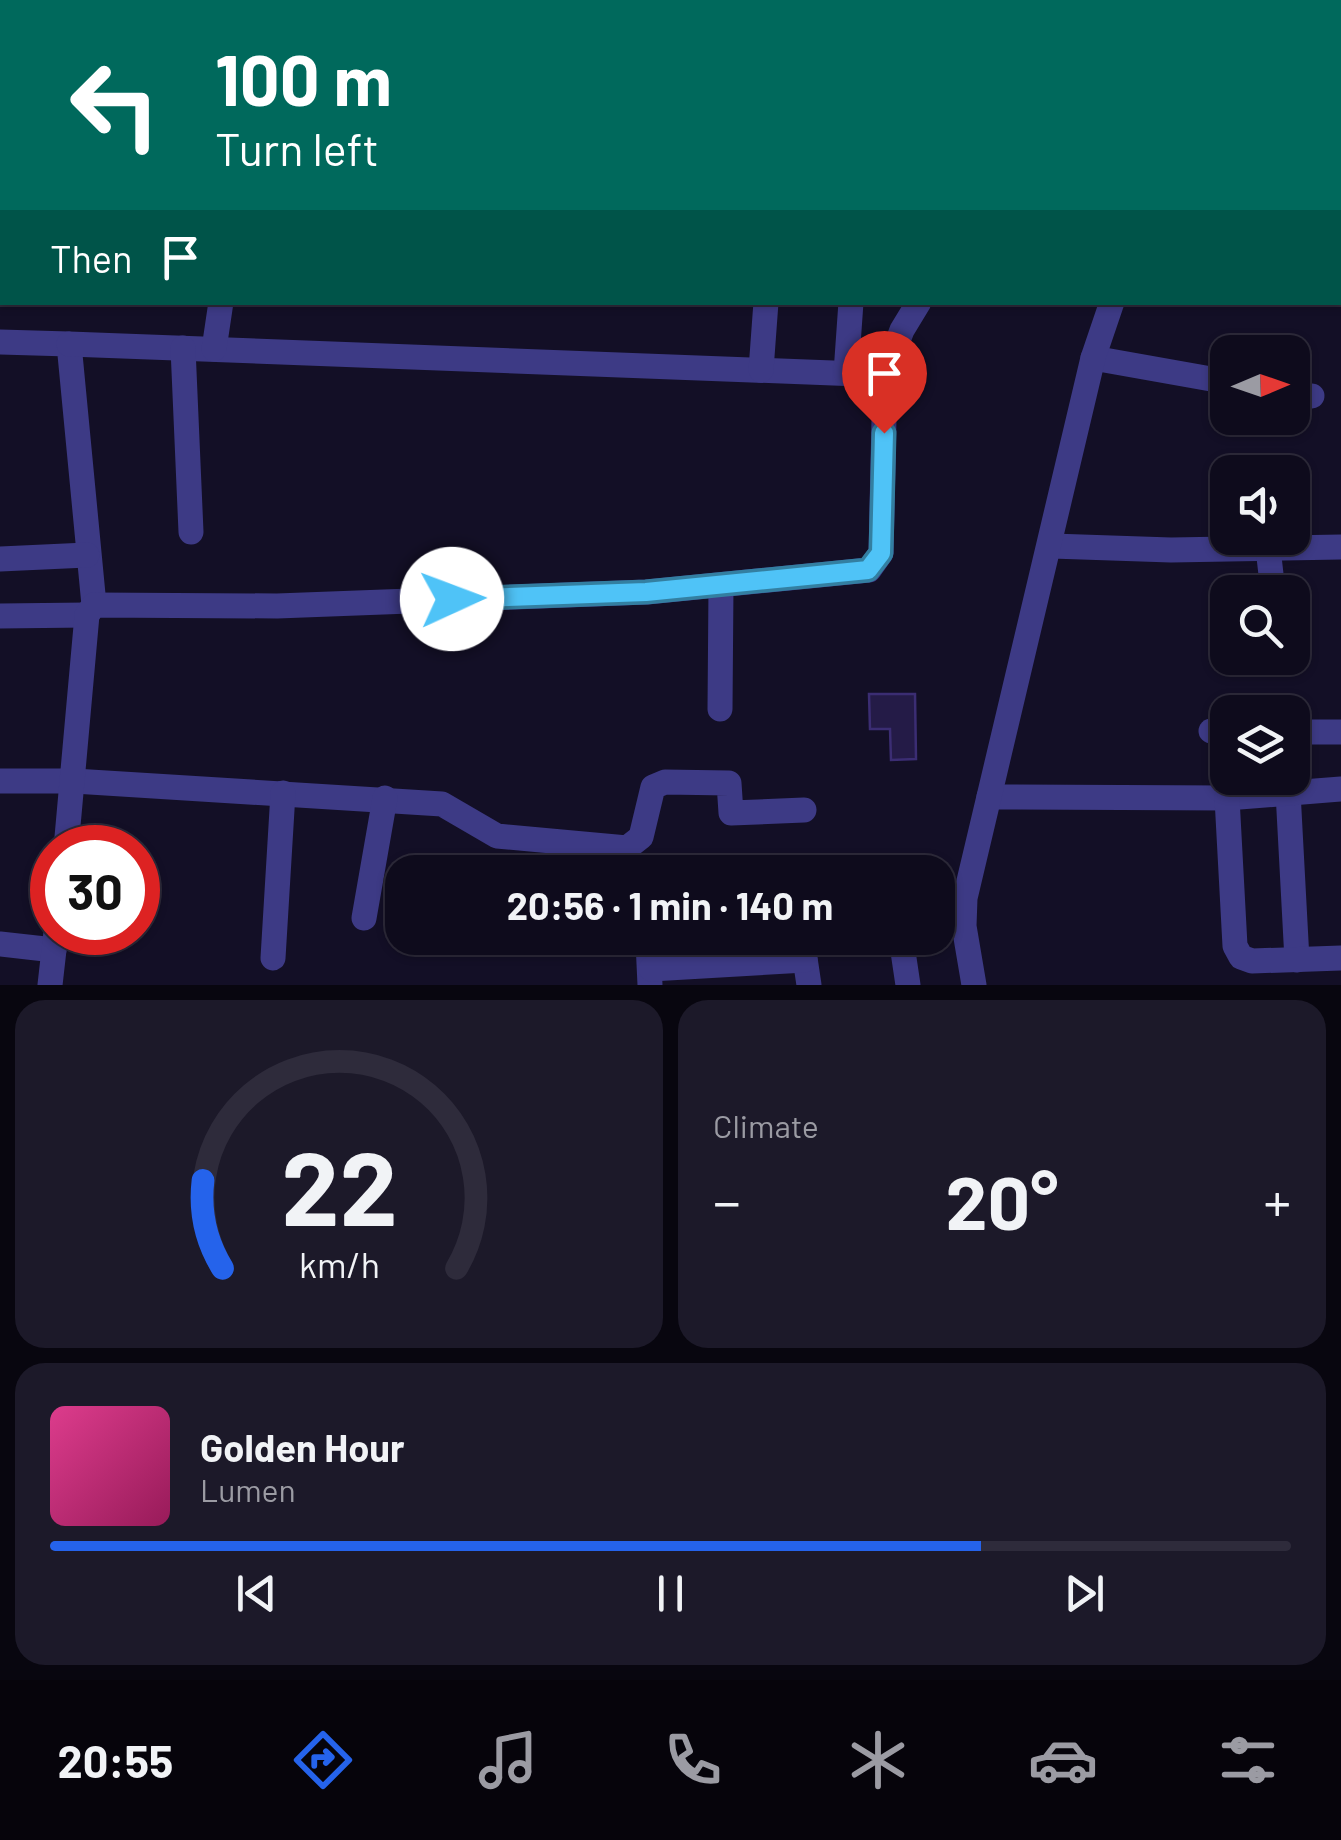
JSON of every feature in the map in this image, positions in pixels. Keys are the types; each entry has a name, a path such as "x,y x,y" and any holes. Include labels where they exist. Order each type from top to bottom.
{"street":[{"path":"214,349 221,305"},
{"path":"762,370 766,305"},
{"path":"846,373 852,305"},
{"path":"0,616 721,586 868,570 881,553 885,375 902,330 918,305"},
{"path":"974,985 964,926 965,898 1052,546 1093,358 1111,305"},
{"path":"0,342 885,375"},
{"path":"69,344 91,610 69,825"},
{"path":"183,348 191,532"},
{"path":"1093,358 1210,379"},
{"path":"1052,546 1210,549"},
{"path":"1310,547 1341,547"},
{"path":"0,559 87,554"},
{"path":"720,709 721,586"},
{"path":"1310,732 1341,732"},
{"path":"0,781 74,781 385,798 452,807 497,836 627,848 641,837 653,787 665,782 729,783 732,813 804,810"},
{"path":"1310,791 1341,789"},
{"path":"273,958 283,793"},
{"path":"988,797 1257,795"},
{"path":"1288,795 1296,960"},
{"path":"364,918 385,798"},
{"path":"1226,798 1235,946 1241,957 1341,958"},
{"path":"0,944 30,942"},
{"path":"50,985 53,955"},
{"path":"904,955 908,985"},
{"path":"651,977 806,961"}],"building":[{"path":"869,694 915,694 916,759 891,760 890,729 870,729"}],"route":[{"path":"452,599 646,592 868,570 881,553 884,433"}]}
